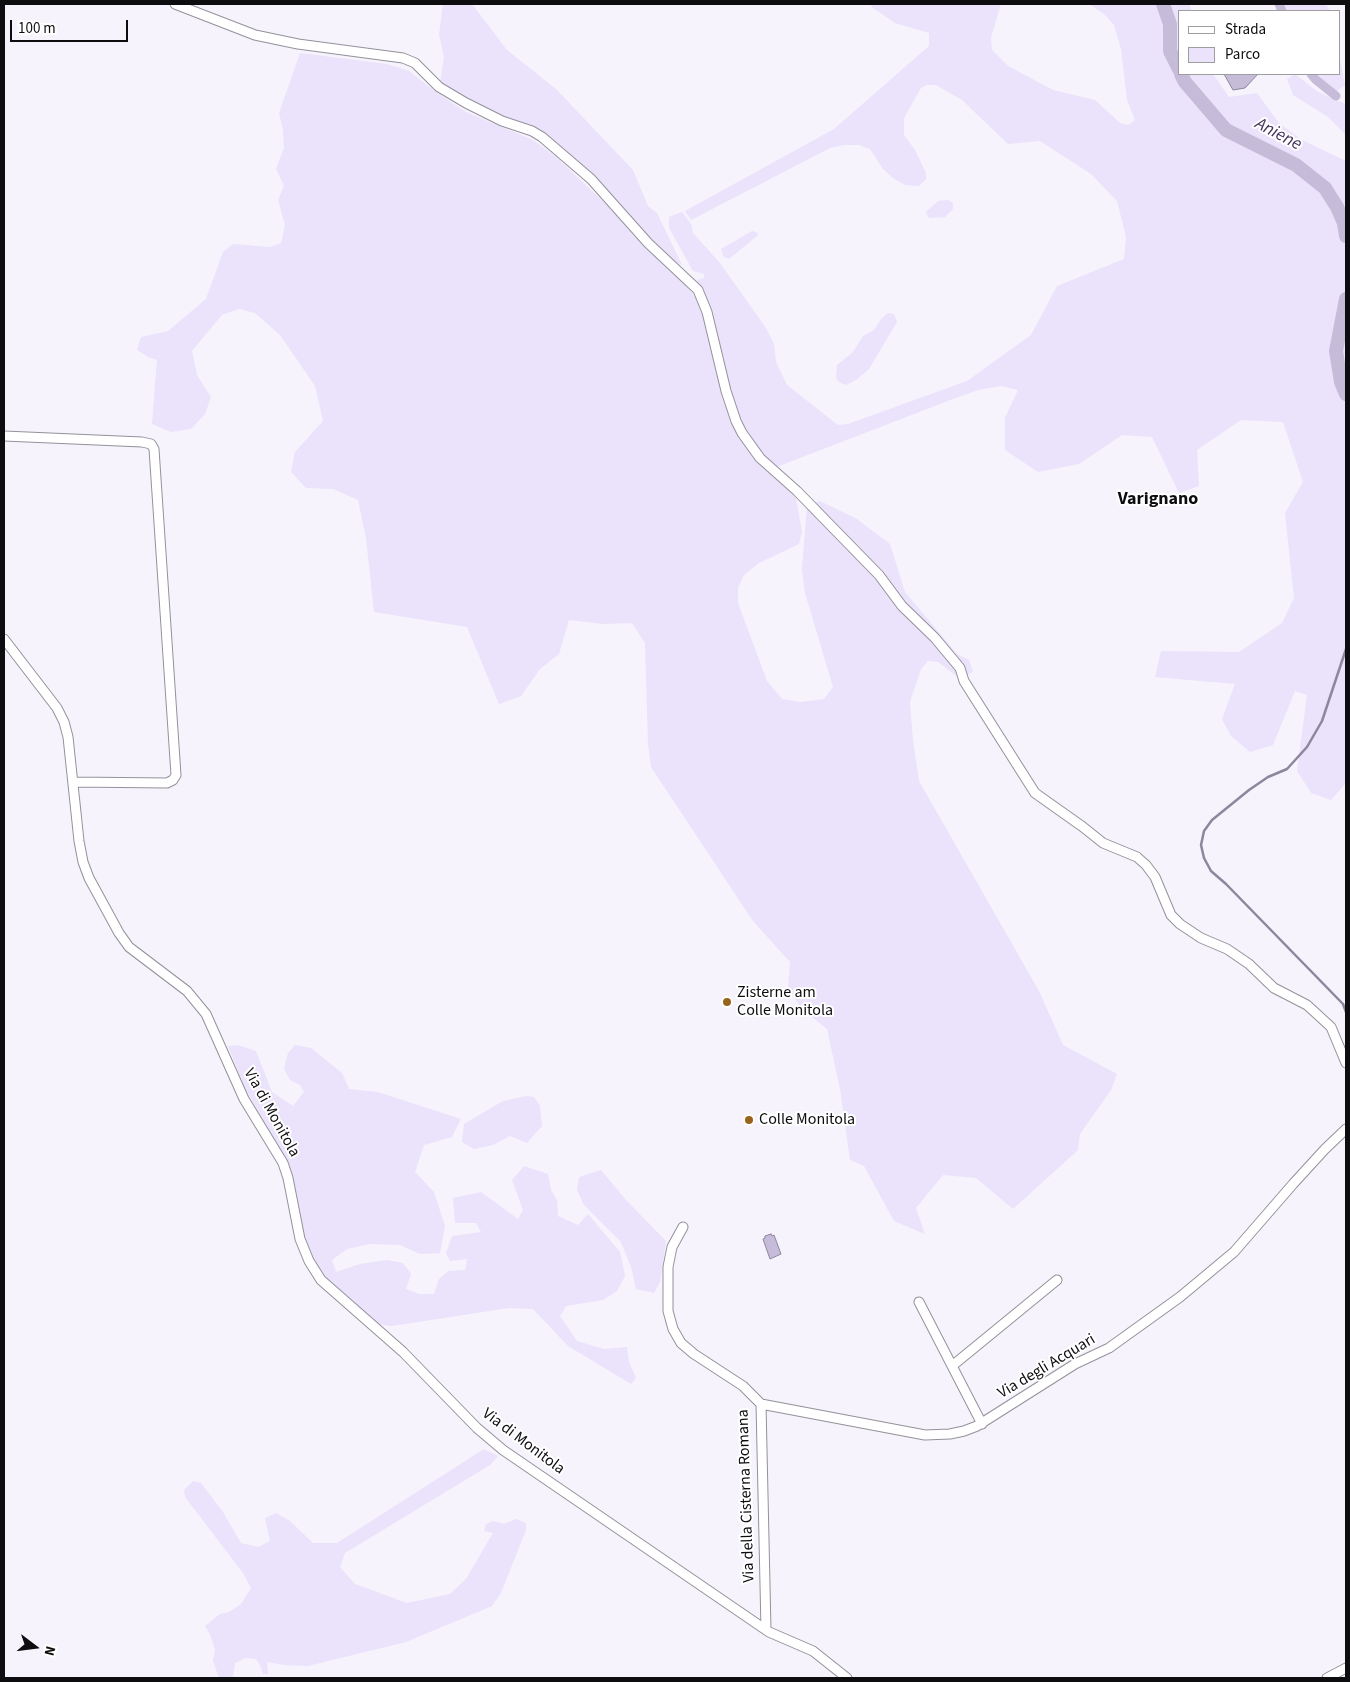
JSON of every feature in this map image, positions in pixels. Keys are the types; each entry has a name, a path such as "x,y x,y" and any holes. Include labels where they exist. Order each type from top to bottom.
{"street":[{"path":"175,4 255,35 298,44 403,58 414,63 440,87 466,103 502,121 532,131 542,137 591,179 648,243 698,290 707,312 726,391 742,433 760,458 797,491 878,574 902,606 935,638 960,668 964,681 1035,793 1083,827 1103,844 1137,857 1146,864 1155,876 1171,915 1180,924 1201,938 1227,949 1248,964 1274,988 1307,1005 1331,1027 1346,1064"},
{"path":"4,436 142,442 148,443 154,449 176,775 172,781 167,783 73,782"},
{"name":"Via di Monitola","path":"4,639 63,718 68,733 80,849 89,878 119,934 129,947 187,992 206,1014 242,1095 283,1163 288,1178 300,1239 309,1261 321,1280 403,1352 471,1422 498,1446 766,1630 813,1651 847,1678"},
{"name":"Via degli Acquari","path":"761,1404 925,1435 955,1433 969,1430 982,1424 1075,1364 1109,1348 1176,1301 1197,1281 1230,1256 1293,1184 1346,1129"},
{"name":"Via della Cisterna Romana","path":"683,1228 672,1247 668,1266 668,1311 673,1329 681,1343 694,1354 743,1386 761,1404 766,1630"},
{"path":"952,1366 1057,1280"},
{"path":"919,1302 982,1424"},
{"path":"1327,1678 1346,1668"}],"green space":[{"path":"443,4 472,4 507,50 556,89 633,170 648,206 657,213 682,265 669,259 614,197 545,135 491,112 440,83 444,57 439,35"},
{"path":"870,4 1001,4 991,37 992,50 1008,66 1053,90 1095,100 1120,123 1128,125 1135,120 1127,100 1121,49 1114,25 1104,14 1089,4 1189,4 1192,10 1178,10 1178,75 1214,75 1229,97 1257,93 1279,123 1302,140 1346,161 1346,783 1331,800 1311,793 1297,771 1307,695 1295,691 1273,745 1250,752 1231,736 1222,719 1235,684 1155,677 1161,651 1239,652 1282,623 1294,598 1285,513 1303,482 1283,422 1241,420 1197,450 1199,486 1179,493 1152,437 1122,435 1079,464 1038,472 1005,450 1005,418 1018,390 1001,386 978,390 953,399 774,468 762,456 740,424 698,286 697,280 704,278 704,274 693,271 669,228 669,217 682,212 691,224 693,233 720,263 766,328 774,344 776,362 787,385 838,425 848,424 967,381 1031,335 1057,286 1124,259 1126,237 1117,201 1091,174 1040,141 1008,144 962,100 936,85 927,85 921,88 904,118 904,135 915,150 926,173 926,179 919,186 905,185 893,178 883,169 870,149 859,145 844,145 830,148 691,220 685,211 834,129 929,46 929,33 895,23"},
{"path":"1283,4 1326,4 1329,10 1286,10"},
{"path":"300,53 387,64 409,71 466,112 533,140 556,157 608,206 641,244 670,269 694,295 701,305 740,437 796,498 802,532 799,544 759,563 744,575 738,588 738,603 767,681 782,699 801,702 824,699 833,687 805,593 802,569 807,506 820,501 857,519 890,544 905,592 957,654 969,660 973,672 959,678 938,662 928,661 921,669 910,702 919,781 1039,991 1063,1045 1117,1074 1111,1090 1080,1134 1078,1150 1013,1209 976,1178 943,1175 916,1208 925,1234 894,1221 864,1166 850,1160 840,1089 827,1029 802,1009 788,988 790,962 753,921 651,767 648,744 645,643 632,623 604,624 569,620 559,654 540,669 521,696 499,704 467,627 374,612 366,538 358,500 333,489 306,488 291,472 295,452 323,421 315,386 280,335 255,313 239,309 222,315 192,351 197,375 211,397 205,414 191,429 171,432 152,424 157,360 137,350 141,337 168,331 206,299 223,252 233,244 270,247 281,243 285,225 278,200 284,186 276,169 284,148 283,130 279,113"},
{"path":"1340,60 1345,85 1336,92 1317,75 1340,75"},
{"path":"1296,75 1318,92 1346,104 1346,135 1328,117 1293,95 1287,79"},
{"path":"948,200 953,203 953,209 945,217 929,218 926,212 938,201"},
{"path":"752,231 758,233 757,236 729,259 723,256 721,249"},
{"path":"888,313 894,314 897,322 869,369 856,380 846,385 839,382 836,378 837,365 853,352 863,336 874,330 881,319"},
{"path":"238,1045 256,1051 272,1092 293,1106 304,1092 300,1085 290,1080 284,1069 288,1053 295,1045 311,1048 342,1073 349,1089 378,1092 461,1119 452,1137 424,1145 415,1172 434,1192 445,1226 440,1253 420,1254 400,1245 370,1244 347,1249 332,1260 336,1272 360,1264 387,1260 403,1263 411,1274 406,1289 419,1294 434,1294 439,1279 448,1271 465,1270 467,1259 450,1261 446,1253 452,1236 481,1232 476,1223 455,1223 453,1198 481,1192 518,1219 523,1210 512,1180 524,1166 548,1174 551,1190 557,1200 558,1216 578,1225 588,1214 620,1252 625,1276 617,1291 603,1300 566,1306 560,1316 577,1341 604,1349 627,1347 629,1362 636,1378 631,1384 568,1346 533,1309 509,1308 392,1326 374,1324 330,1286 317,1269 303,1237 291,1172 245,1088 228,1046"},
{"path":"526,1096 534,1097 540,1106 542,1126 527,1143 510,1136 493,1145 474,1149 462,1142 464,1124 503,1101"},
{"path":"601,1170 626,1200 666,1241 660,1282 654,1293 636,1289 631,1267 621,1242 584,1205 577,1190 579,1177"},
{"path":"484,1449 498,1456 490,1465 345,1553 340,1567 355,1584 407,1603 450,1594 466,1579 493,1533 484,1531 486,1524 493,1521 504,1524 516,1519 526,1523 526,1530 501,1593 492,1606 406,1642 308,1666 267,1662 268,1674 263,1674 256,1659 246,1658 235,1663 233,1678 219,1678 213,1661 215,1650 210,1634 205,1626 220,1614 229,1612 241,1604 251,1588 243,1573 185,1497 184,1490 193,1481 201,1483 223,1512 241,1543 258,1547 270,1541 265,1518 276,1513 290,1521 313,1543 337,1543"}],"shaded area":[{"path":"1225,75 1257,75 1245,88 1233,90"},
{"path":"771,1234 772,1236 774,1235 781,1254 770,1259 763,1239"}],"waterway":[{"name":"Aniene","path":"1163,4 1170,24 1170,51 1178,67"},
{"path":"1279,4 1282,10"},
{"name":"Aniene","path":"1182,75 1185,82 1226,130 1296,165 1325,188 1337,207 1344,223 1346,236"},
{"path":"1312,75 1336,96"},
{"name":"Aniene","path":"1346,299 1336,351 1341,382 1346,394"},
{"path":"1346,649 1322,721 1307,747 1287,769 1268,777 1212,820 1204,831 1201,845 1204,858 1211,871 1343,1004 1346,1012"}],"place":[{"name":"Zisterne am Colle Monitola","path":"727,1002"},
{"name":"Colle Monitola","path":"749,1120"}],"district":[{"name":"Varignano","path":"1158,500"}]}
